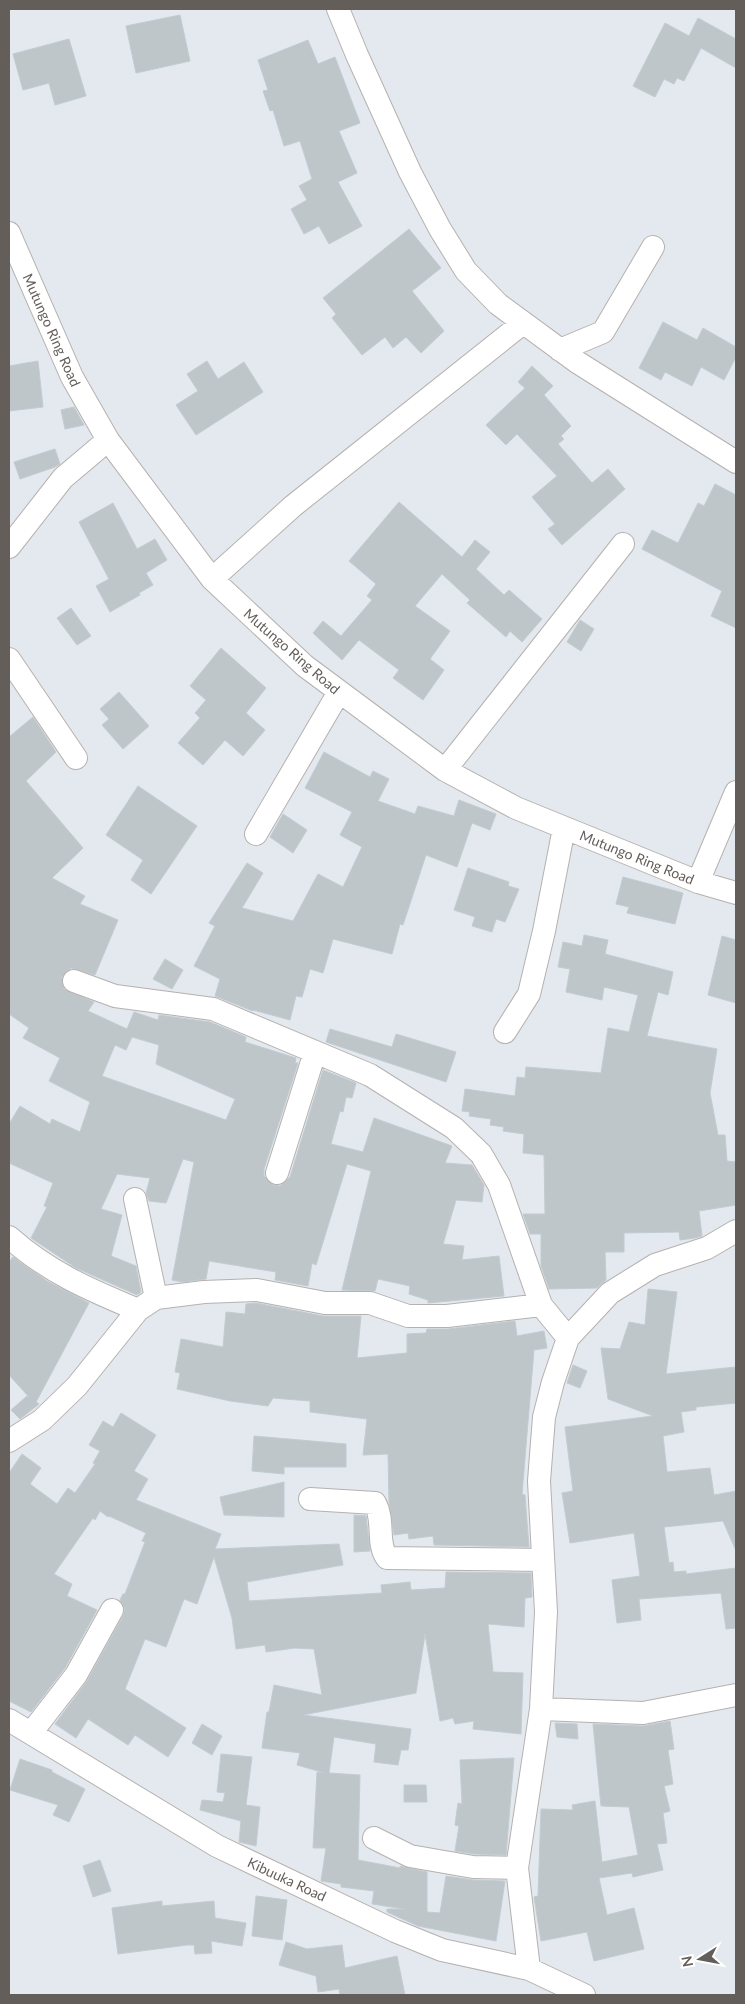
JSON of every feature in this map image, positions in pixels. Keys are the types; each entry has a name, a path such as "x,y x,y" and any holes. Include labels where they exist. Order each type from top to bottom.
{"street":[{"path":"338,9 388,125 440,229 466,271 498,304 560,350 624,393 736,462"},
{"name":"Mutungo Ring Road","path":"9,233 72,377 108,440 212,579 305,666 444,770 516,808 698,882 736,893"},
{"path":"560,350 603,332 653,247"},
{"path":"212,579 293,506 523,323"},
{"path":"9,547 64,478 108,440"},
{"path":"444,770 623,544"},
{"path":"9,659 76,758"},
{"path":"256,834 339,692"},
{"path":"698,882 736,792"},
{"path":"505,1032 529,994 544,931 564,828"},
{"path":"74,981 115,996 213,1009 370,1075 454,1128 481,1154 499,1185 541,1304 568,1338"},
{"path":"276,1173 315,1052"},
{"path":"135,1199 156,1298"},
{"path":"529,1970 517,1868 541,1709 546,1612 538,1481 544,1416 568,1338 610,1293 655,1264 707,1248 736,1231"},
{"path":"9,1237 27,1253 74,1284 138,1310"},
{"path":"9,1441 42,1420 70,1392 138,1310 156,1298 204,1292 257,1290 325,1304 370,1304 408,1316 448,1316 541,1304"},
{"path":"310,1499 375,1503 381,1513 383,1552 387,1558 543,1560"},
{"path":"31,1733 76,1676 112,1610"},
{"path":"541,1709 643,1713 736,1695"},
{"name":"Kibuuka Road","path":"9,1720 217,1846 395,1931 442,1950 529,1970 584,1995"},
{"path":"374,1838 410,1856 473,1867 517,1868"}],"building":[{"path":"180,15 190,61 136,73 126,26"},
{"path":"698,18 736,39 736,68 701,48 684,81 677,78 674,84 664,79 655,97 633,86 665,23 689,36"},
{"path":"69,39 86,96 55,105 49,83 23,90 13,54"},
{"path":"308,40 318,64 335,57 360,123 339,131 357,173 338,182 362,226 329,244 319,226 304,234 291,209 307,200 299,186 312,179 300,141 284,146 273,110 270,111 263,91 268,90 258,60"},
{"path":"409,229 441,268 412,291 444,331 421,353 406,337 393,348 385,337 362,355 332,318 336,314 323,298"},
{"path":"663,322 697,340 703,328 736,347 736,357 724,380 701,367 692,386 665,372 661,380 639,368"},
{"path":"38,361 43,407 9,411 9,366"},
{"path":"207,361 218,379 244,362 263,392 196,435 176,405 198,391 187,374"},
{"path":"532,366 553,386 544,395 571,426 561,436 564,439 558,444 592,483 608,469 625,489 562,545 548,529 555,524 532,497 557,476 517,434 506,445 486,425 525,388 518,382"},
{"path":"74,407 84,425 65,429 61,410"},
{"path":"55,449 60,464 20,479 14,462"},
{"path":"715,484 736,495 736,628 711,616 722,591 642,549 652,530 678,543 698,503 704,506"},
{"path":"399,502 462,557 475,540 490,552 476,569 504,595 509,590 542,619 522,642 510,631 506,637 467,603 470,600 442,574 415,606 450,631 430,659 444,670 423,700 393,678 399,670 359,640 342,660 313,633 323,621 341,636 372,600 367,596 376,584 349,561"},
{"path":"113,503 137,549 155,539 167,560 146,573 153,585 139,593 140,595 110,612 96,586 109,579 79,522"},
{"path":"71,608 91,636 77,645 57,618"},
{"path":"580,620 594,629 581,651 567,642"},
{"path":"221,648 266,688 246,713 265,730 243,756 225,740 203,765 178,743 200,718 195,713 206,700 190,686"},
{"path":"119,692 149,726 123,749 102,725 109,719 100,709"},
{"path":"33,717 56,752 26,781 83,848 52,878 85,896 80,904 118,920 95,975 71,968 62,977 64,989 94,1002 88,1011 127,1029 134,1012 158,1020 159,1015 210,1022 246,1037 245,1042 296,1058 295,1063 298,1063 264,1169 264,1176 273,1185 280,1186 290,1177 323,1070 356,1083 352,1098 346,1097 343,1112 340,1111 331,1144 363,1152 374,1118 452,1146 445,1163 472,1165 484,1185 482,1202 456,1200 443,1244 464,1246 462,1260 499,1256 504,1296 428,1303 428,1300 409,1294 410,1286 378,1279 375,1291 342,1290 371,1171 347,1164 316,1265 312,1263 308,1286 275,1280 276,1272 209,1261 206,1279 182,1282 172,1280 194,1162 183,1159 166,1203 149,1201 146,1193 150,1178 117,1174 101,1209 122,1215 111,1256 136,1266 141,1292 137,1295 76,1268 31,1238 47,1207 44,1206 53,1183 9,1163 9,1124 20,1106 50,1124 52,1119 80,1132 90,1102 49,1081 60,1058 23,1038 29,1028 9,1014 9,737","holes":["132,1037 159,1045 156,1064 235,1099 226,1120 102,1076 115,1045 126,1050"]},
{"path":"324,752 370,777 373,771 389,779 378,801 415,814 418,806 454,816 459,800 496,814 490,830 472,823 457,867 426,855 403,925 400,924 392,954 333,939 323,973 310,969 302,997 296,996 290,1020 253,1011 215,996 220,979 194,966 215,926 209,923 247,863 263,873 242,908 293,921 318,874 343,887 362,847 340,835 352,812 305,788"},
{"path":"138,786 197,826 151,894 131,880 143,860 106,835"},
{"path":"283,814 307,830 293,853 270,837"},
{"path":"468,868 509,882 508,886 519,889 505,922 496,919 492,932 472,926 475,917 454,910"},
{"path":"623,877 683,893 675,924 627,913 629,907 616,904"},
{"path":"584,935 608,940 605,954 673,972 668,995 658,992 647,1036 717,1049 710,1093 718,1135 725,1135 727,1161 736,1162 736,1205 699,1211 702,1236 695,1238 680,1240 679,1232 624,1233 624,1252 605,1252 606,1280 597,1288 549,1289 541,1266 541,1234 530,1234 523,1214 545,1214 544,1155 523,1153 524,1134 503,1131 504,1127 490,1125 491,1119 469,1116 470,1112 462,1111 465,1089 515,1096 517,1077 525,1078 526,1067 601,1073 608,1028 629,1032 638,995 604,987 602,1000 566,992 570,969 558,967 563,942 582,946"},
{"path":"722,936 736,940 736,1003 708,995"},
{"path":"165,959 183,970 172,989 153,979"},
{"path":"330,1029 392,1047 396,1034 456,1052 446,1082 326,1042"},
{"path":"13,1257 47,1281 89,1303 36,1402 39,1404 20,1419 11,1410 27,1396 29,1397 9,1375 9,1262"},
{"path":"648,1289 677,1292 666,1374 736,1367 736,1403 696,1407 696,1410 681,1412 684,1432 663,1436 667,1472 710,1468 714,1495 736,1491 736,1551 723,1521 664,1527 669,1563 673,1562 674,1572 686,1571 686,1574 736,1568 736,1628 726,1629 721,1593 639,1599 641,1620 617,1623 612,1580 640,1576 634,1533 570,1543 562,1493 573,1491 565,1427 653,1416 608,1399 601,1348 620,1349 629,1322 645,1325"},
{"path":"256,1303 323,1316 361,1316 357,1358 407,1353 407,1334 426,1333 427,1329 448,1329 515,1321 517,1336 544,1331 547,1348 534,1350 522,1494 525,1495 529,1547 434,1545 433,1536 409,1539 408,1533 394,1535 389,1502 388,1454 363,1455 367,1419 310,1412 310,1401 273,1398 268,1406 230,1401 177,1389 180,1373 175,1372 181,1339 223,1347 226,1312 245,1314 246,1304"},
{"path":"573,1365 587,1371 580,1388 567,1383"},
{"path":"121,1413 156,1435 134,1471 148,1479 136,1500 221,1534 215,1549 339,1544 343,1565 247,1582 249,1601 382,1593 381,1585 410,1582 411,1590 445,1588 446,1572 531,1573 532,1597 525,1598 524,1627 488,1624 493,1672 523,1673 521,1734 473,1729 474,1721 455,1724 453,1718 440,1721 425,1634 416,1693 303,1715 411,1729 408,1750 401,1750 398,1765 374,1762 376,1744 334,1737 329,1773 360,1775 358,1860 427,1872 427,1912 440,1913 446,1876 473,1880 505,1881 496,1941 418,1926 387,1912 387,1909 405,1909 372,1904 374,1891 341,1887 341,1884 321,1881 326,1848 313,1848 317,1772 325,1773 297,1765 300,1753 262,1748 267,1712 269,1712 274,1685 322,1695 314,1649 295,1648 266,1652 265,1645 236,1649 232,1618 214,1557 197,1604 184,1599 166,1647 145,1639 125,1689 186,1728 168,1757 135,1735 128,1745 88,1719 76,1738 55,1724 87,1681 123,1616 125,1609 120,1600 123,1594 125,1594 145,1542 142,1541 146,1533 108,1517 100,1511 95,1520 93,1518 54,1574 72,1584 67,1596 97,1610 65,1668 31,1712 9,1701 9,1473 22,1454 41,1468 30,1484 57,1504 68,1488 75,1493 95,1464 93,1463 100,1451 89,1445 103,1421 113,1427"},
{"path":"254,1436 346,1444 346,1467 284,1467 284,1474 252,1471"},
{"path":"284,1482 284,1517 224,1515 220,1497"},
{"path":"354,1515 366,1516 370,1551 354,1552"},
{"path":"670,1721 674,1749 668,1750 673,1784 664,1786 670,1811 663,1813 667,1843 657,1844 663,1870 633,1877 632,1873 599,1878 607,1915 634,1908 644,1949 594,1961 587,1932 541,1941 534,1897 538,1896 541,1809 573,1810 572,1805 595,1801 602,1862 638,1855 629,1807 601,1806 593,1724 643,1726"},
{"path":"555,1723 577,1724 578,1739 557,1737"},
{"path":"202,1724 222,1736 212,1755 192,1743"},
{"path":"221,1754 252,1757 246,1805 260,1807 256,1846 239,1842 241,1821 200,1810 202,1800 223,1802 225,1793 217,1792"},
{"path":"514,1758 506,1855 474,1854 455,1851 459,1826 455,1825 458,1803 462,1804 460,1760"},
{"path":"20,1759 52,1770 52,1772 85,1789 69,1822 53,1815 58,1805 10,1790"},
{"path":"404,1785 426,1785 427,1802 404,1802"},
{"path":"100,1860 111,1891 93,1897 83,1866"},
{"path":"256,1896 287,1900 282,1940 252,1936"},
{"path":"162,1901 162,1906 214,1901 215,1918 246,1923 242,1946 211,1941 212,1953 195,1954 194,1945 187,1945 118,1954 112,1908"},
{"path":"286,1942 307,1949 342,1945 345,1968 397,1956 405,1995 340,1995 339,1989 318,1992 316,1976 279,1965"}]}
